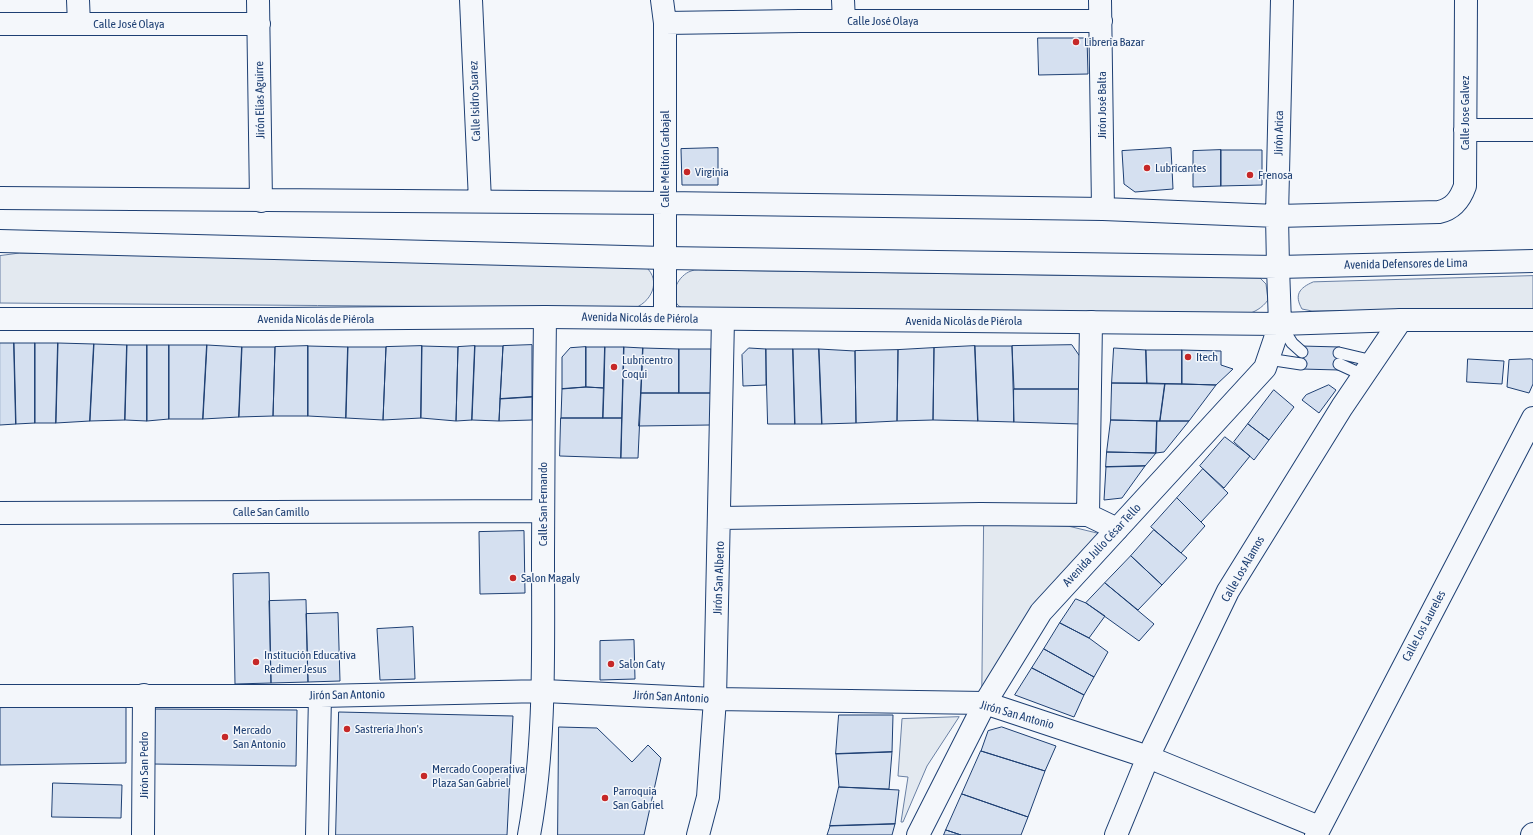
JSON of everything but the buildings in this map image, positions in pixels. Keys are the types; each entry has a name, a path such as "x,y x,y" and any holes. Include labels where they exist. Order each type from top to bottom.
{"street":[{"path":"78,0 79,24"},
{"name":"Jirón Elías Aguirre","path":"258,0 261,201"},
{"name":"Calle Isidro Suarez","path":"471,0 480,201"},
{"name":"Calle Melitón Carbajal","path":"662,0 665,23 665,318"},
{"name":"Jirón José Balta","path":"1100,0 1103,209"},
{"name":"Jirón Arica","path":"1278,267 1277,216 1282,0"},
{"name":"Calle Jose Galvez","path":"1277,216 1439,212 1451,208 1457,202 1465,186 1466,0"},
{"name":"Calle José Olaya","path":"665,23 843,10 1101,21"},
{"name":"Calle José Olaya","path":"0,24 259,24"},
{"path":"1465,130 1533,130"},
{"path":"0,198 261,201 480,201 1103,209 1277,216"},
{"path":"0,241 665,258 1278,267"},
{"name":"Avenida Defensores de Lima","path":"1278,267 1533,261"},
{"name":"Avenida Julio César Tello","path":"918,835 985,703 1040,612 1265,368 1280,324 1278,267"},
{"name":"Avenida Nicolás de Piérola","path":"0,319 271,320 545,317 1280,324"},
{"name":"Calle San Fernando","path":"530,835 544,691 543,511 545,317"},
{"name":"Jirón San Alberto","path":"698,835 708,796 715,699 724,319"},
{"path":"1280,324 1400,320 1533,320"},
{"name":"Calle Los Alamos","path":"1116,835 1148,757 1228,591 1368,368 1400,320"},
{"path":"1088,515 1091,322"},
{"name":"Calle Los Laureles","path":"1317,831 1533,418"},
{"name":"Calle San Camillo","path":"0,512 543,511"},
{"path":"720,518 980,514 1088,515 1117,529"},
{"name":"Jirón San Antonio","path":"0,696 320,696 544,691 715,699 985,703 1148,757 1317,831"},
{"name":"Jirón San Pedro","path":"143,835 144,695"},
{"path":"317,835 320,696"}],"lane":[{"path":"1280,324 1292,343 1302,352"},
{"path":"1368,368 1339,358 1368,368"},
{"path":"1268,359 1301,364"}],"shaded area":[{"path":"20,253 642,264 652,275 654,282 651,294 647,300 635,308 0,303 0,256"},
{"path":"694,270 1260,278 1266,284 1268,300 1252,313 1245,315 685,310 678,305 674,295 676,285 679,280 687,273"},
{"path":"1533,276 1533,309 1312,311 1302,309 1298,300 1301,289 1313,282"},
{"path":"984,524 1068,526 1101,534 982,694"},
{"path":"959,717 927,766 903,822 901,822 908,777 898,776 902,719"}],"place":[{"name":"Libreria Bazar","path":"1076,42"},
{"name":"Lubricantes","path":"1147,168"},
{"name":"Virginia","path":"687,172"},
{"name":"Frenosa","path":"1250,175"},
{"name":"Itech","path":"1188,357"},
{"name":"Lubricentro Coqui","path":"614,367"},
{"name":"Salon Magaly","path":"513,578"},
{"name":"Institución Educativa Redimer Jesus","path":"256,662"},
{"name":"Salon Caty","path":"611,664"},
{"name":"Sastrería Jhon's","path":"347,729"},
{"name":"Mercado San Antonio","path":"225,737"},
{"name":"Mercado Cooperativa Plaza San Gabriel","path":"424,776"},
{"name":"Parroquia San Gabriel","path":"605,798"}]}
